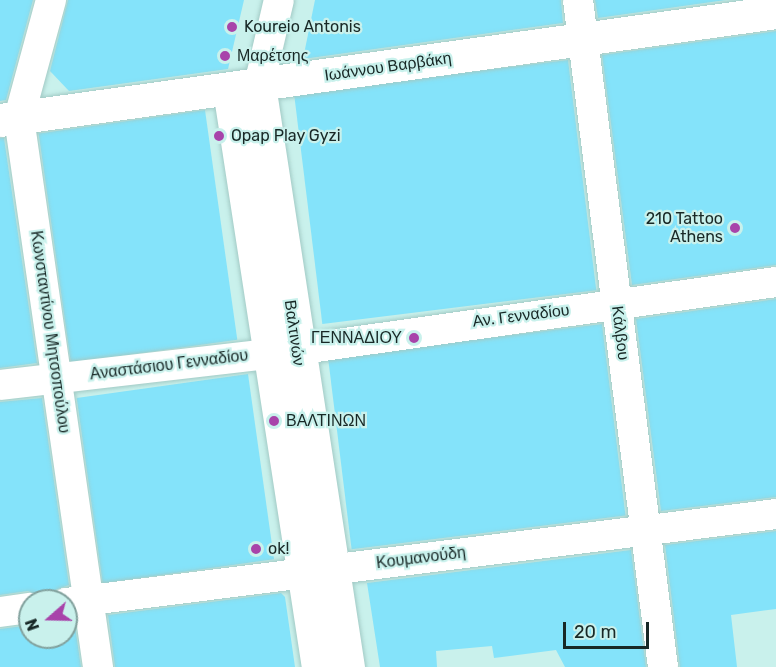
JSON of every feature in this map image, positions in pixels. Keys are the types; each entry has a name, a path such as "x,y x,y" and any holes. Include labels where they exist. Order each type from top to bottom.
{"street":[{"name":"Κωνσταντίνου Μητσοπούλου","path":"51,0 10,119 57,378 76,589"},
{"name":"Βαλτινών","path":"279,0 244,87 282,352 318,571 348,667"},
{"name":"Κάλβου","path":"578,0 663,667"},
{"name":"Ιωάννου Βαρβάκη","path":"10,119 776,12"},
{"name":"Αν. Γενναδίου","path":"282,352 776,282"},
{"name":"Αναστάσιου Γενναδίου","path":"0,384 282,352"},
{"name":"Κουμανούδη","path":"78,602 776,514"},
{"name":"Βαλτινών","path":"318,571 318,667"},
{"name":"Κωνσταντίνου Μητσοπούλου","path":"78,605 98,667"},
{"path":"0,612 18,610"}],"building":[{"path":"0,0 33,0 6,100 0,101"},
{"path":"68,0 244,0 228,69 69,91 50,71"},
{"path":"315,0 561,0 563,23 303,59"},
{"path":"595,0 726,0 598,18"},
{"path":"776,31 776,265 632,285 602,55"},
{"path":"568,60 596,290 322,324 294,94"},
{"path":"205,110 237,340 71,363 39,133"},
{"path":"0,138 4,138 37,363 0,368"},
{"path":"776,299 776,497 661,511 636,319"},
{"path":"602,324 626,516 352,549 328,358"},
{"path":"248,374 274,559 103,583 77,398"},
{"path":"42,398 69,585 58,589 18,589 18,592 0,595 0,402"},
{"path":"776,531 776,609 731,615 737,667 680,667 665,545"},
{"path":"631,550 646,667 565,667 556,650 494,658 492,646 436,651 437,667 380,667 367,583"},
{"path":"281,593 285,597 295,667 115,667 108,615"},
{"path":"18,627 18,649 78,649 78,646 81,667 0,667 0,629"}],"place":[{"name":"Koureio Antonis","path":"232,27"},
{"name":"Μαρέτσης","path":"225,56"},
{"name":"Opap Play Gyzi","path":"219,136"},
{"name":"210 Tattoo Athens","path":"735,228"},
{"name":"ΓΕΝΝΑΔΙΟΥ","path":"414,338"},
{"name":"ΒΑΛΤΙΝΩΝ","path":"274,421"},
{"name":"ok!","path":"256,549"}]}
